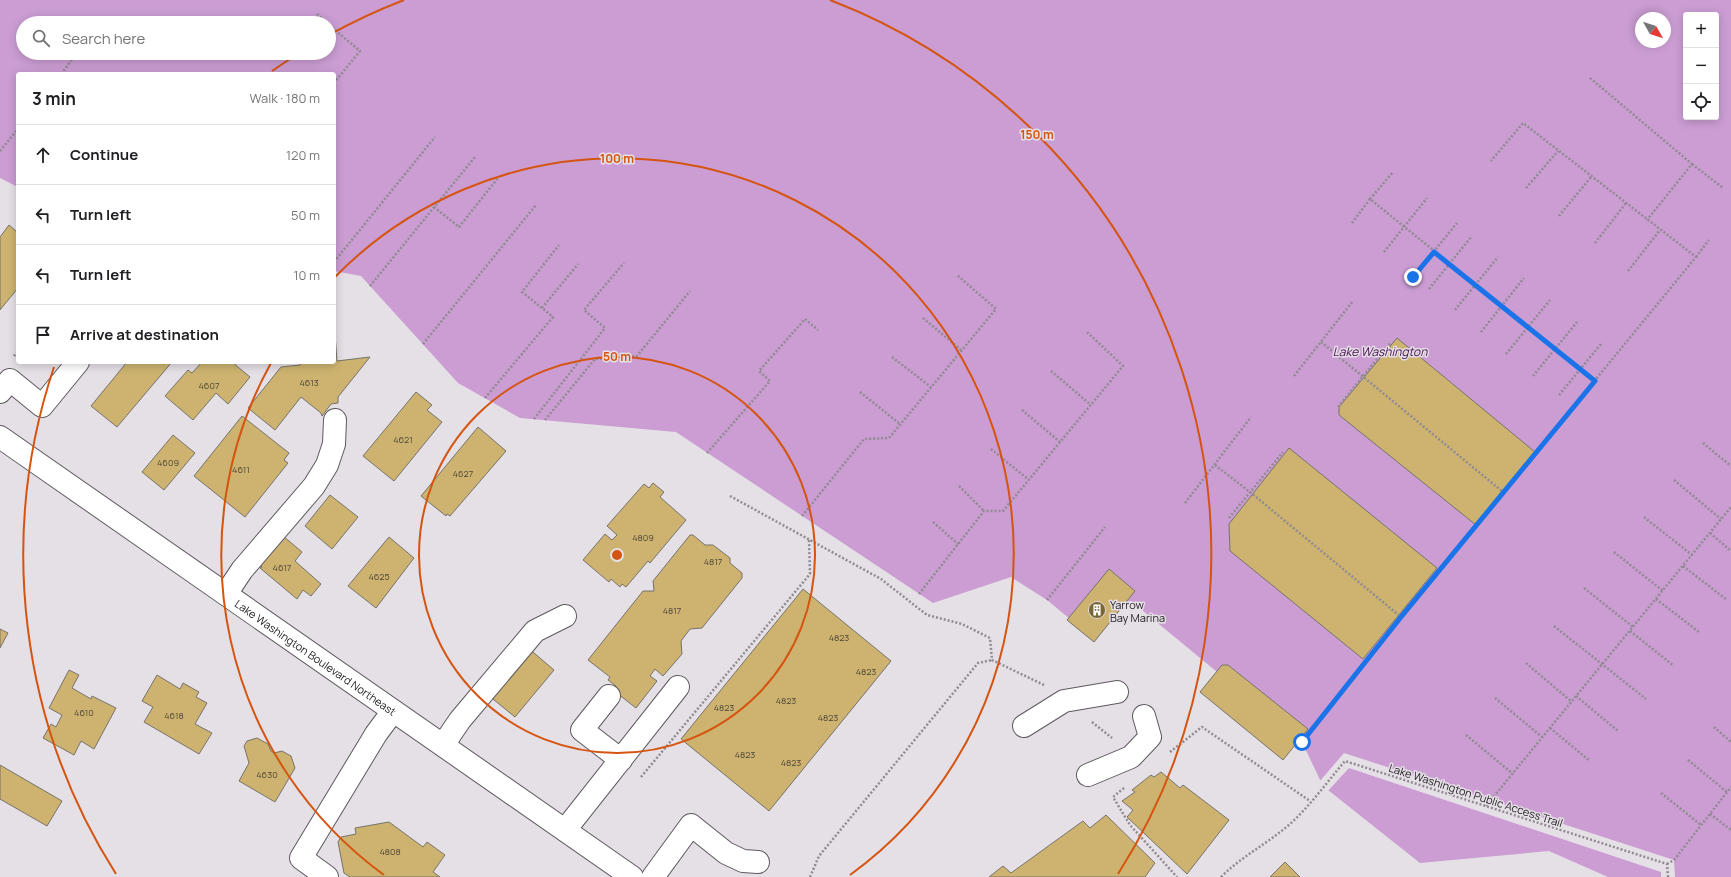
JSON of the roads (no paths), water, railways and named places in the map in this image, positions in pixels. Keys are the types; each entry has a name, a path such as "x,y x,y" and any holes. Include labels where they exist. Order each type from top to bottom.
{"main road":[{"path":"0,392 10,380 42,406 76,364"},
{"path":"226,594 242,570 314,486 327,465 334,444 335,420"},
{"name":"Lake Washington Boulevard Northeast","path":"0,437 565,830 626,875"},
{"path":"443,745 460,720 535,631 565,616"},
{"path":"565,830 678,686"},
{"path":"1024,726 1064,701 1117,692"},
{"path":"609,696 582,730 621,760"},
{"path":"327,877 301,858 392,710"},
{"path":"1088,775 1131,757 1136,752 1150,737 1144,716"},
{"path":"653,877 691,825 726,853 743,861 758,862"}],"water":[{"name":"Lake Washington","path":"0,0 1731,0 1731,877 1608,877 1549,851 1420,863 1323,786 1302,742 1131,601 1070,619 1047,600 1011,577 933,603 676,432 520,418 458,383 361,276 336,271 336,72 16,72 16,186 0,178"}],"place":[{"name":"Yarrow Bay Marina","path":"1097,610"}]}
